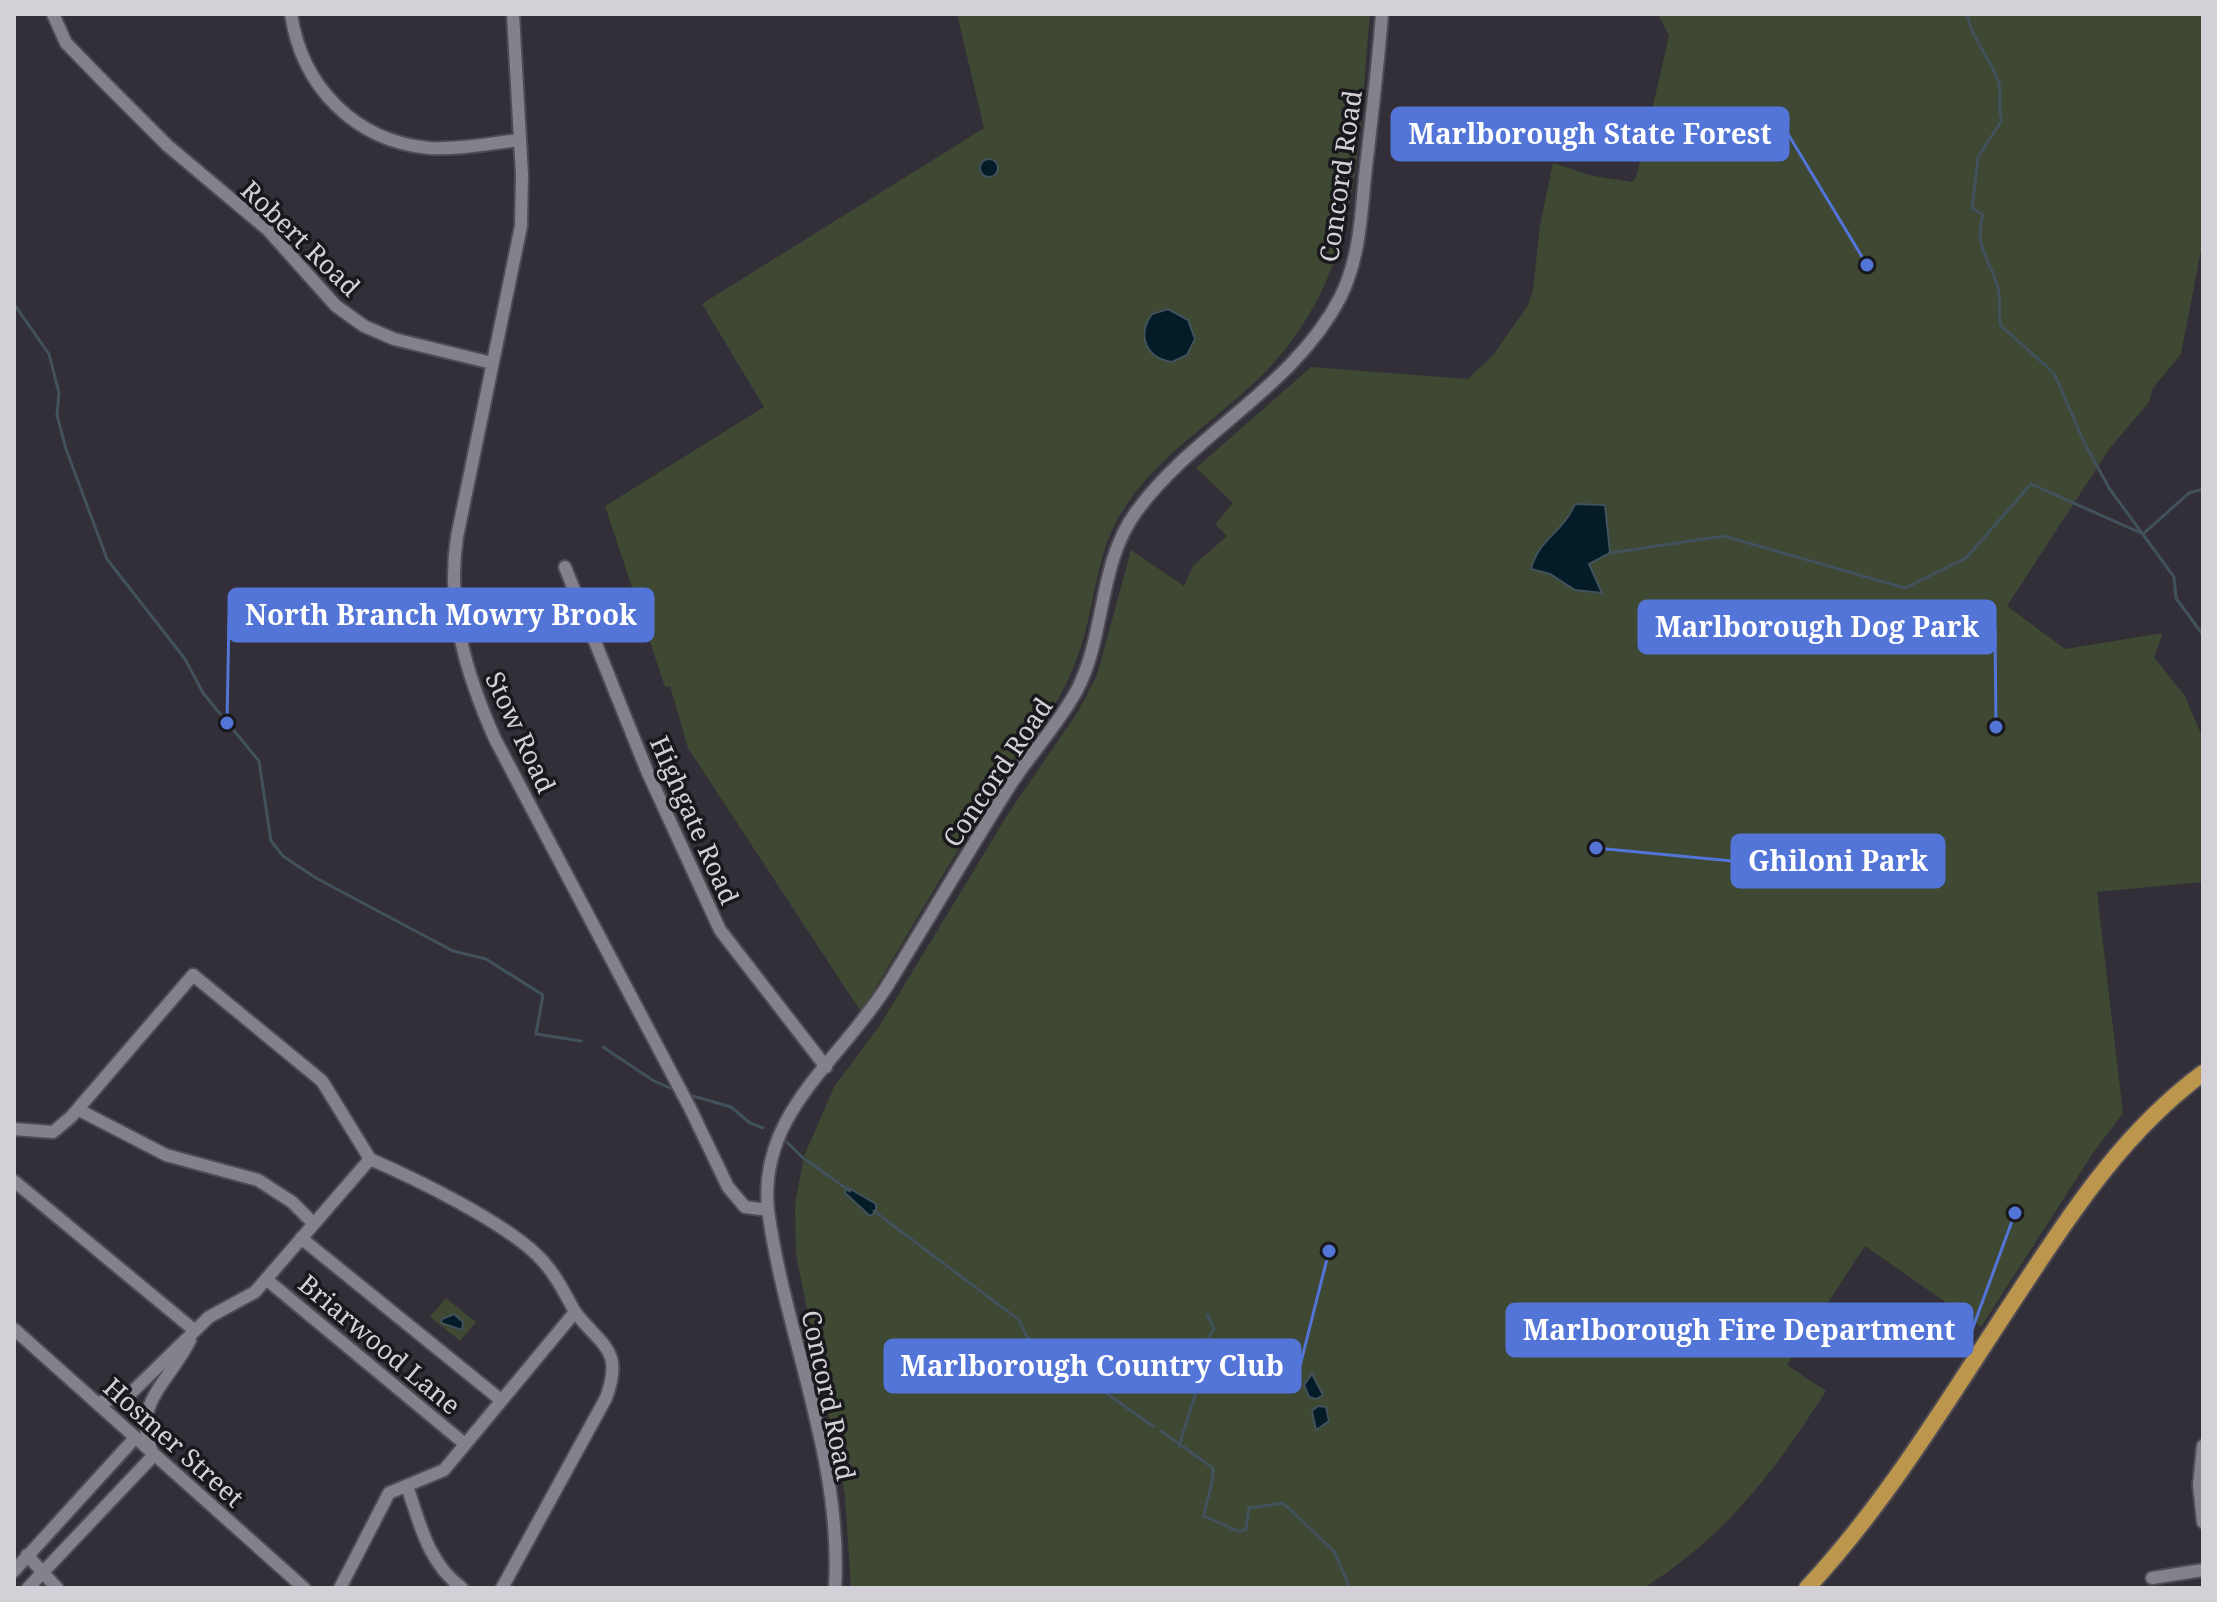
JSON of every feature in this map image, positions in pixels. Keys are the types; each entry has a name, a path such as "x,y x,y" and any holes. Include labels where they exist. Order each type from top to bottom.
{"main road":[{"path":"1807,1588 1882,1496 2089,1187 2131,1135 2203,1073"}],"street":[{"name":"Robert Road","path":"53,14 66,43 168,146 268,230 336,306 364,326 394,339 492,363"},
{"path":"291,14 301,52 334,107 384,139 430,148 520,140"},
{"name":"Stow Road","path":"513,14 522,198 519,245 492,363 454,560 454,606 469,674 505,759 690,1108 728,1187 745,1207 768,1210"},
{"name":"Concord Road","path":"835,1588 835,1537 825,1471 768,1210 766,1178 775,1138 794,1107 879,1000 1010,785 1073,697 1100,625 1115,552 1136,511 1168,477 1300,357 1342,293 1361,226 1382,14"},
{"name":"Highgate Road","path":"565,567 641,758 720,930 826,1067"},
{"path":"14,1129 53,1132 79,1110 193,975 322,1081 370,1159 414,1178 536,1254 559,1282 575,1312 607,1346 616,1372 606,1398 502,1588"},
{"path":"79,1110 166,1155 258,1180 292,1202 312,1222"},
{"name":"Briarwood Lane","path":"97,1403 130,1394 209,1317 255,1292 312,1222 370,1159"},
{"path":"14,1181 194,1330"},
{"name":"Briarwood Lane","path":"301,1238 501,1400"},
{"name":"Briarwood Lane","path":"266,1279 465,1444"},
{"name":"Briarwood Lane","path":"340,1588 389,1493 444,1470 575,1312"},
{"name":"Hosmer Street","path":"14,1329 304,1588"},
{"name":"Briarwood Lane","path":"153,1456 146,1420 149,1409 178,1364 194,1330"},
{"path":"14,1571 134,1439"},
{"path":"2203,1446 2199,1485 2203,1522"},
{"path":"28,1588 153,1456"},
{"path":"407,1486 428,1550 450,1579 462,1588"},
{"path":"27,1555 57,1588"},
{"path":"2152,1578 2203,1570"}],"green space":[{"path":"957,14 1370,14 1362,114 1348,210 1336,255 1318,299 1292,341 1257,380 1160,465 1127,504 1107,543 1085,632 1066,684 971,830 861,1012 688,748 670,686 665,687 605,506 764,407 702,304 984,128"},
{"path":"1658,14 2203,14 2203,240 2181,354 2153,388 2149,402 2110,448 2007,606 2065,649 2163,633 2154,657 2185,696 2203,739 2203,882 2097,892 2123,1113 2093,1153 1981,1327 1865,1246 1787,1365 1826,1391 1747,1500 1700,1546 1644,1588 851,1588 845,1495 796,1255 795,1205 804,1156 834,1087 880,1025 1008,814 1079,710 1097,675 1131,550 1184,586 1193,566 1227,536 1215,524 1233,503 1196,468 1311,367 1468,379 1494,354 1528,305 1533,290 1540,225 1553,163 1593,176 1632,182 1636,178 1669,36"},
{"path":"446,1298 476,1322 460,1341 430,1317"}],"water":[{"path":"989,159 998,168 989,177 980,168"},
{"path":"1168,309 1188,320 1195,339 1187,355 1172,362 1155,356 1145,337 1147,322 1152,314"},
{"path":"1575,504 1605,505 1610,553 1589,564 1602,593 1575,590 1550,574 1531,569 1539,550 1564,522"},
{"path":"847,1187 876,1204 876,1212 870,1216 845,1193"},
{"path":"454,1314 463,1322 462,1330 441,1323 442,1319"},
{"path":"1312,1374 1323,1395 1316,1399 1309,1397 1304,1385"},
{"path":"1318,1406 1326,1407 1329,1421 1316,1430 1312,1411"}],"waterway":[{"path":"1967,14 2000,88 2002,120 1978,157 1972,208 1983,215 1980,237 1997,283 2000,325 2054,373 2084,442 2109,488 2174,577 2176,598 2203,635"},
{"path":"14,304 49,354 59,393 57,415 66,449 107,559 185,659 203,693 259,761 271,841 283,856 316,878 453,951 486,959 543,995 536,1034 581,1041"},
{"path":"1610,553 1724,536 1905,588 1966,558 2031,484 2143,534 2189,493 2203,489"},
{"path":"603,1047 670,1088"},
{"path":"693,1096 731,1107 750,1123 763,1128"},
{"path":"787,1142 803,1158 850,1191"},
{"path":"874,1211 1019,1320 1027,1337 1154,1427"},
{"path":"1179,1446 1197,1389 1187,1372 1214,1329 1207,1314"},
{"path":"1161,1431 1213,1468 1204,1516 1240,1532 1246,1529 1249,1508 1283,1503 1334,1551 1350,1588"}],"place":[{"name":"Marlborough State Forest","path":"1867,265"},
{"name":"North Branch Mowry Brook","path":"227,723"},
{"name":"Marlborough Dog Park","path":"1996,727"},
{"name":"Ghiloni Park","path":"1596,848"},
{"name":"Marlborough Fire Department","path":"2015,1213"},
{"name":"Marlborough Country Club","path":"1329,1251"}]}
